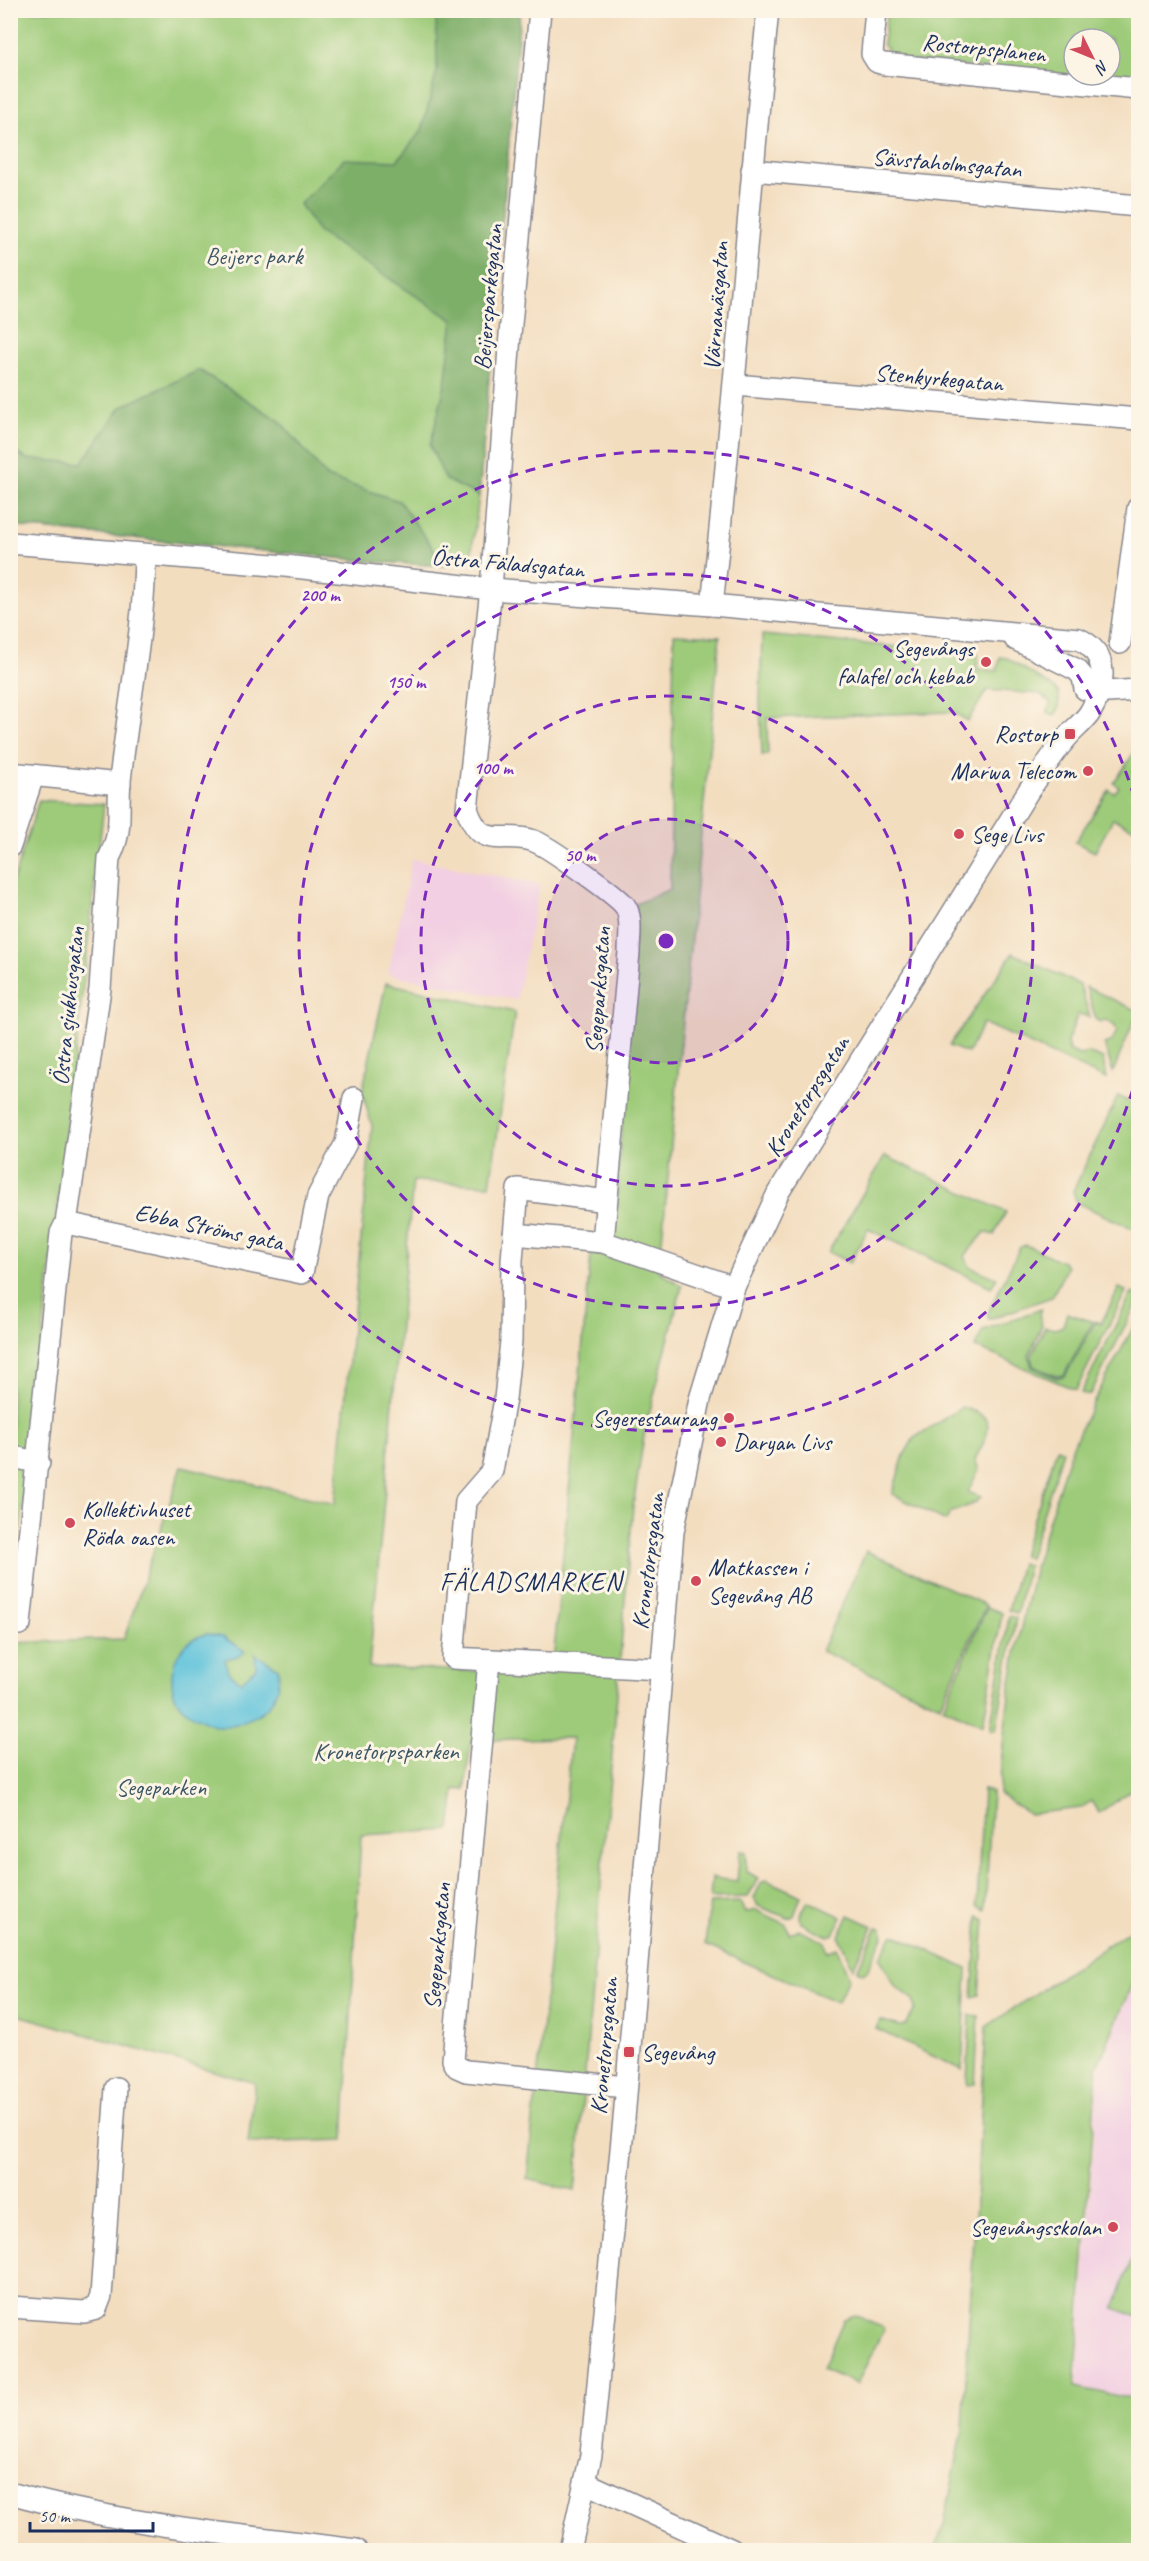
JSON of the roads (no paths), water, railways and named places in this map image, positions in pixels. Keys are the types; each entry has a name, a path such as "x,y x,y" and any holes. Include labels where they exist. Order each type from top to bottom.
{"street":[{"name":"Beijersparksgatan","path":"491,589 509,347 540,10"},
{"name":"Värnanäsgatan","path":"712,605 735,385 752,170 768,10"},
{"name":"Rostorpsplanen","path":"876,10 872,54 877,62 1138,88"},
{"name":"Sävstaholmsgatan","path":"752,170 1138,206"},
{"name":"Stenkyrkegatan","path":"735,385 1138,419"},
{"path":"1129,644 1138,508"},
{"name":"Östra Fäladsgatan","path":"10,543 285,567 491,589 712,605 1078,639 1086,643 1096,640 1129,644"},
{"name":"Östra sjukhusgatan","path":"20,1624 39,1463 61,1233 68,1213 100,989 109,858 117,841 121,817 120,784 139,644 145,556"},
{"name":"Segeparksgatan","path":"491,589 466,809 472,825 484,836 534,841 580,870 625,906 628,915 629,952 603,1242"},
{"name":"Östra Fäladsgatan","path":"1001,632 1070,665"},
{"path":"1086,643 1070,665 1083,677 1092,690 1138,690"},
{"name":"Kronetorpsgatan","path":"570,2550 591,2455 626,2087 673,1532 700,1399 734,1287 778,1193 1029,790 1063,741 1089,714 1092,690 1102,669 1100,657 1086,643"},
{"path":"10,773 120,784"},
{"path":"10,846 33,776"},
{"name":"Ebba Ströms gata","path":"68,1213 302,1273 318,1196 346,1143 354,1098"},
{"path":"606,1201 518,1189 514,1234 511,1341 505,1399 492,1471 466,1501 453,1658 661,1669"},
{"path":"514,1234 603,1242 734,1287"},
{"path":"10,1456 39,1463"},
{"name":"Segeparksgatan","path":"489,1660 453,2060 457,2067 466,2071 626,2087"},
{"path":"10,2307 84,2312 96,2309 101,2296 116,2088"},
{"path":"586,2482 732,2550"},
{"path":"10,2493 256,2545 356,2550"}],"water":[{"path":"206,1634 223,1637 245,1651 239,1656 225,1659 228,1672 241,1682 256,1668 255,1654 278,1668 278,1681 273,1699 260,1713 239,1723 222,1726 199,1718 180,1705 173,1689 172,1672 175,1663 178,1655 189,1642"}],"place":[{"name":"Segevångs falafel och kebab","path":"986,662"},
{"name":"Rostorp","path":"1070,734"},
{"name":"Marwa Telecom","path":"1088,771"},
{"name":"Sege Livs","path":"959,834"},
{"name":"Segerestaurang","path":"729,1418"},
{"name":"Daryan Livs","path":"721,1442"},
{"name":"Kollektivhuset Röda oasen","path":"70,1523"},
{"name":"Matkassen i Segevång AB","path":"696,1581"},
{"name":"Segevång","path":"629,2052"},
{"name":"Segevångsskolan","path":"1113,2227"}],"district":[{"name":"FÄLADSMARKEN","path":"531,1581"}],"park label":[{"name":"Beijers park","path":"254,256"},
{"name":"Kronetorpsparken","path":"386,1751"},
{"name":"Segeparken","path":"161,1787"}]}
